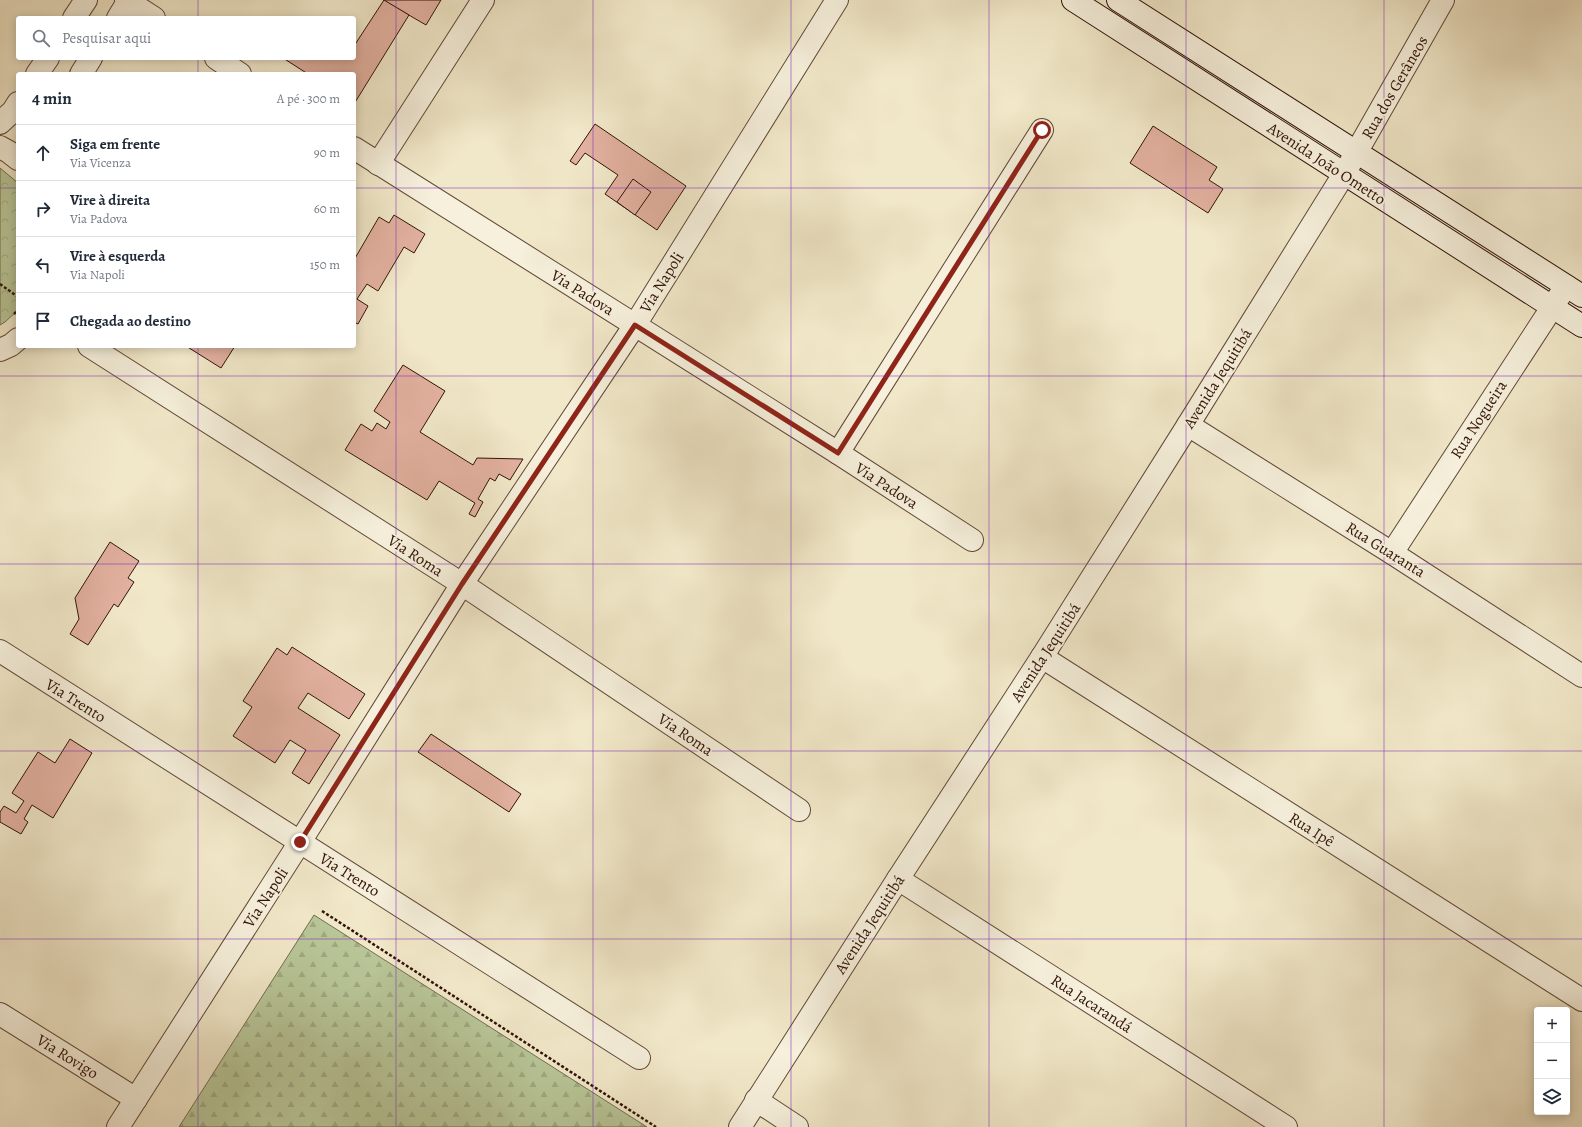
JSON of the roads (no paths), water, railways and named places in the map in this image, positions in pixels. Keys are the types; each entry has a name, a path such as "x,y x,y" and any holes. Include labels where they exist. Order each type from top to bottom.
{"street":[{"path":"75,16 86,0"},
{"path":"378,164 483,0"},
{"name":"Via Napoli","path":"118,1127 300,842 462,584 635,325 837,0"},
{"name":"Avenida João Ometto","path":"1072,0 1582,326"},
{"name":"Avenida João Ometto","path":"1118,0 1574,291"},
{"name":"Rua dos Gerâneos","path":"1344,174 1444,0"},
{"path":"125,5 150,16"},
{"path":"38,72 47,60"},
{"path":"82,72 90,60"},
{"path":"219,60 237,72"},
{"path":"0,122 13,111 16,106"},
{"path":"838,453 1042,130"},
{"path":"0,147 16,157"},
{"name":"Via Padova","path":"356,149 838,453 972,540"},
{"name":"Avenida Jequitibá","path":"740,1127 1042,657 1344,174"},
{"name":"Rua Nogueira","path":"1392,553 1551,306 1574,291"},
{"path":"0,350 11,345 16,340"},
{"name":"Via Roma","path":"92,348 462,584 799,810"},
{"name":"Rua Guaranta","path":"1188,425 1392,553 1582,676"},
{"name":"Via Trento","path":"0,651 639,1058"},
{"name":"Rua Ipê","path":"1042,657 1582,1000"},
{"name":"Rua Jacarandá","path":"898,879 1286,1127"},
{"name":"Via Rovigo","path":"0,1014 136,1099"},
{"path":"756,1100 797,1127"}]}
